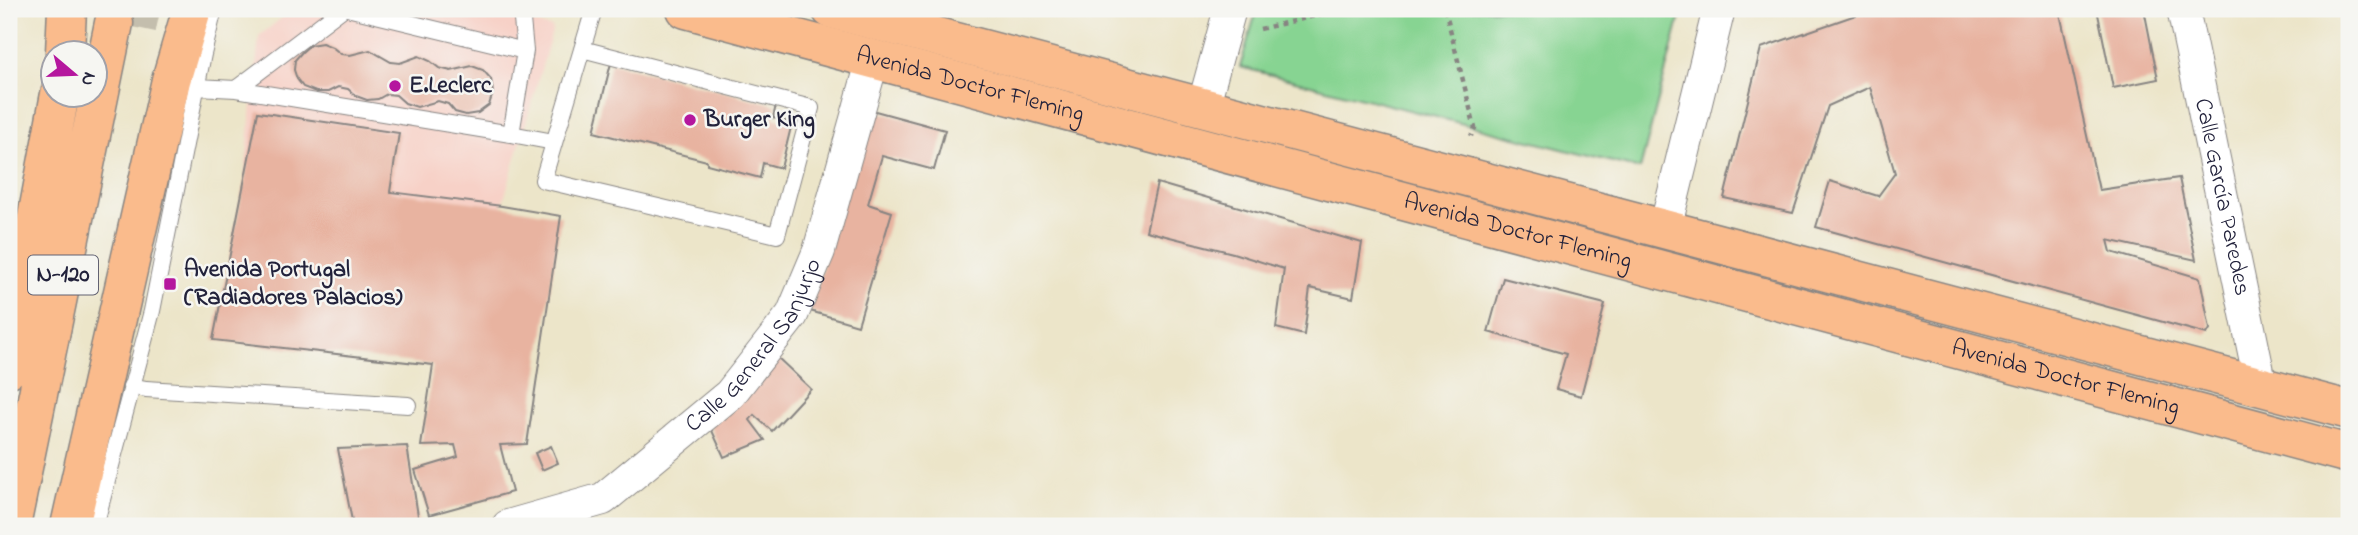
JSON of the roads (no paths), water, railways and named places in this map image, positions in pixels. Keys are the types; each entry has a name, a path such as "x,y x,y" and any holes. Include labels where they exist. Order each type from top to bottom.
{"main road":[{"path":"66,38 67,9"},
{"path":"80,522 170,80 192,9"},
{"name":"Avenida Doctor Fleming","path":"686,9 2349,454"},
{"name":"Avenida Doctor Fleming","path":"842,10 2349,410"},
{"name":"N-120","path":"11,526 125,26 38,526"},
{"path":"9,368 57,108"}],"street":[{"path":"1203,107 1230,9"},
{"path":"1665,229 1719,9"},
{"name":"Calle García Paredes","path":"2183,9 2261,386"},
{"name":"Calle General Sanjurjo","path":"508,526 603,499 730,394 792,316 819,251 873,59"}],"lane":[{"path":"80,522 115,449 152,311 215,9"},
{"path":"236,89 342,9"},
{"path":"351,9 525,51"},
{"path":"511,134 525,51 521,9"},
{"path":"582,49 811,108 777,235 543,180 554,142 594,9"},
{"path":"197,87 236,89 554,142"},
{"path":"131,386 408,405"},
{"path":"80,522 115,449"}],"tunnel":[{"path":"137,28 141,9"}],"place":[{"name":"E.Leclerc","path":"395,86"},
{"name":"Burger King","path":"690,120"},
{"name":"Avenida Portugal (Radiadores Palacios)","path":"170,284"}]}
